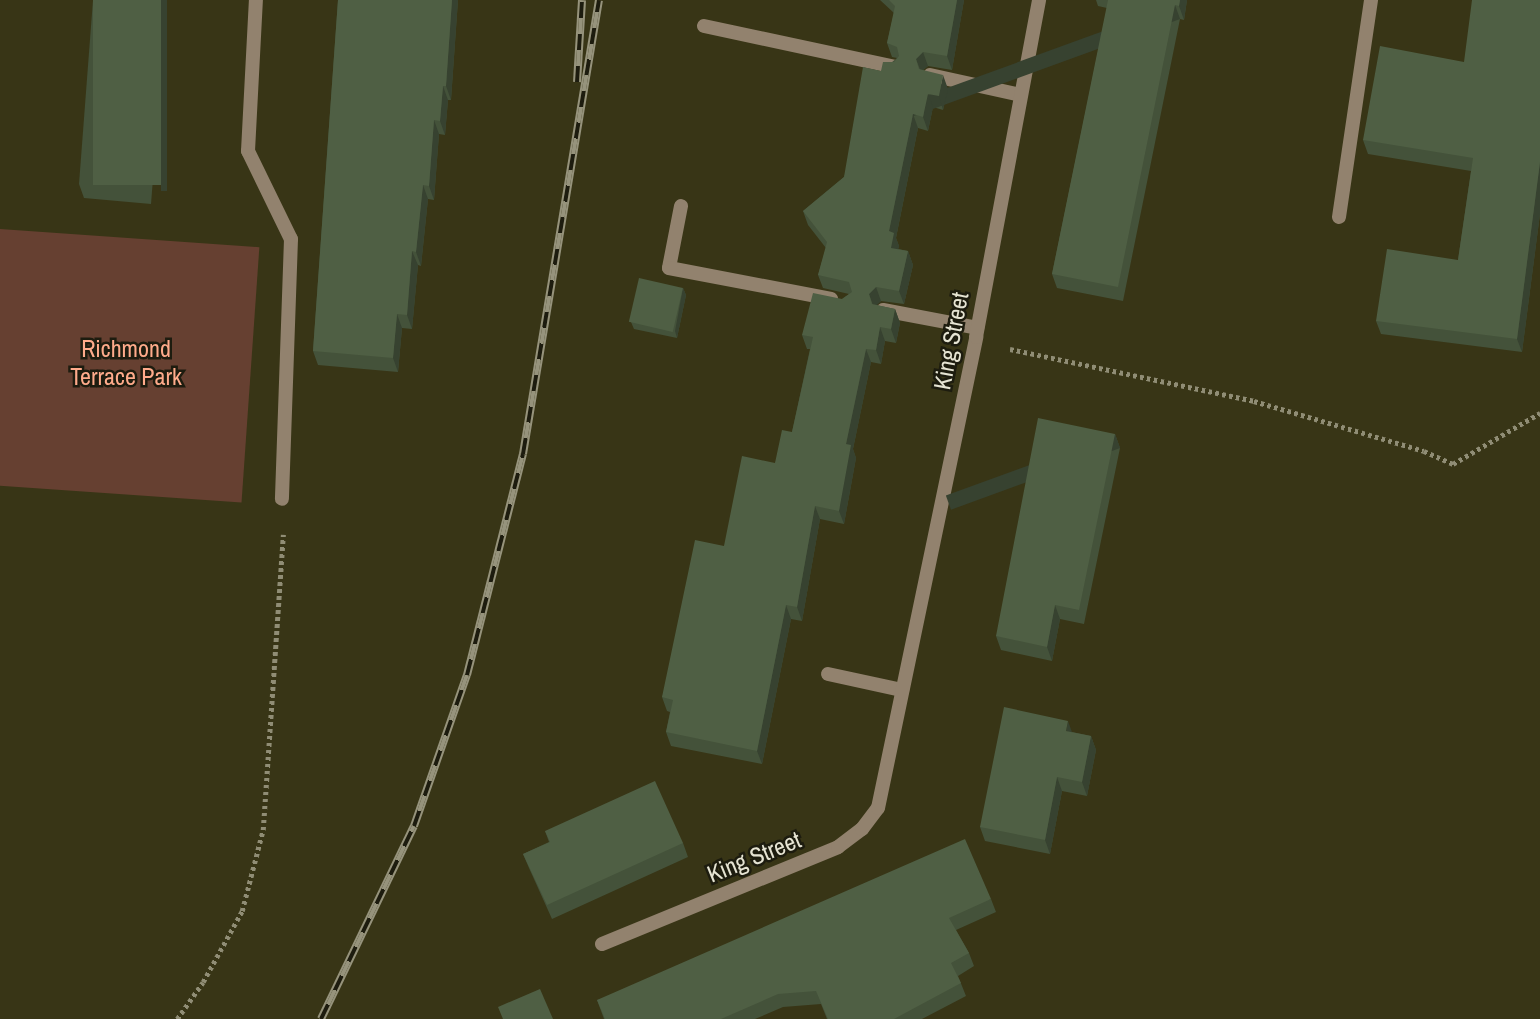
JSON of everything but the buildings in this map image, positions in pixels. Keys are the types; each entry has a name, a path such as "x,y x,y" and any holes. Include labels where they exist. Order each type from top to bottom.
{"street":[{"path":"256,0 248,151 291,239 282,499"},
{"name":"King Street","path":"602,944 838,847 862,829 878,808 976,332 1039,0"},
{"path":"1339,217 1371,0"},
{"path":"704,26 895,67"},
{"path":"930,75 1021,95"},
{"path":"681,206 669,268 848,303"},
{"path":"883,310 976,332"},
{"path":"828,674 902,690"}],"path":[{"path":"976,332 1028,355 1254,401 1424,452 1453,464 1540,413"},
{"path":"177,1019 203,982 242,911 263,830 283,556 282,499"}],"green space":[{"name":"Richmond Terrace Park","path":"0,229 259,247 242,503 0,486"}],"railway":[{"path":"577,82 582,0"},
{"path":"321,1019 414,826 467,675 523,454 599,0"}]}
